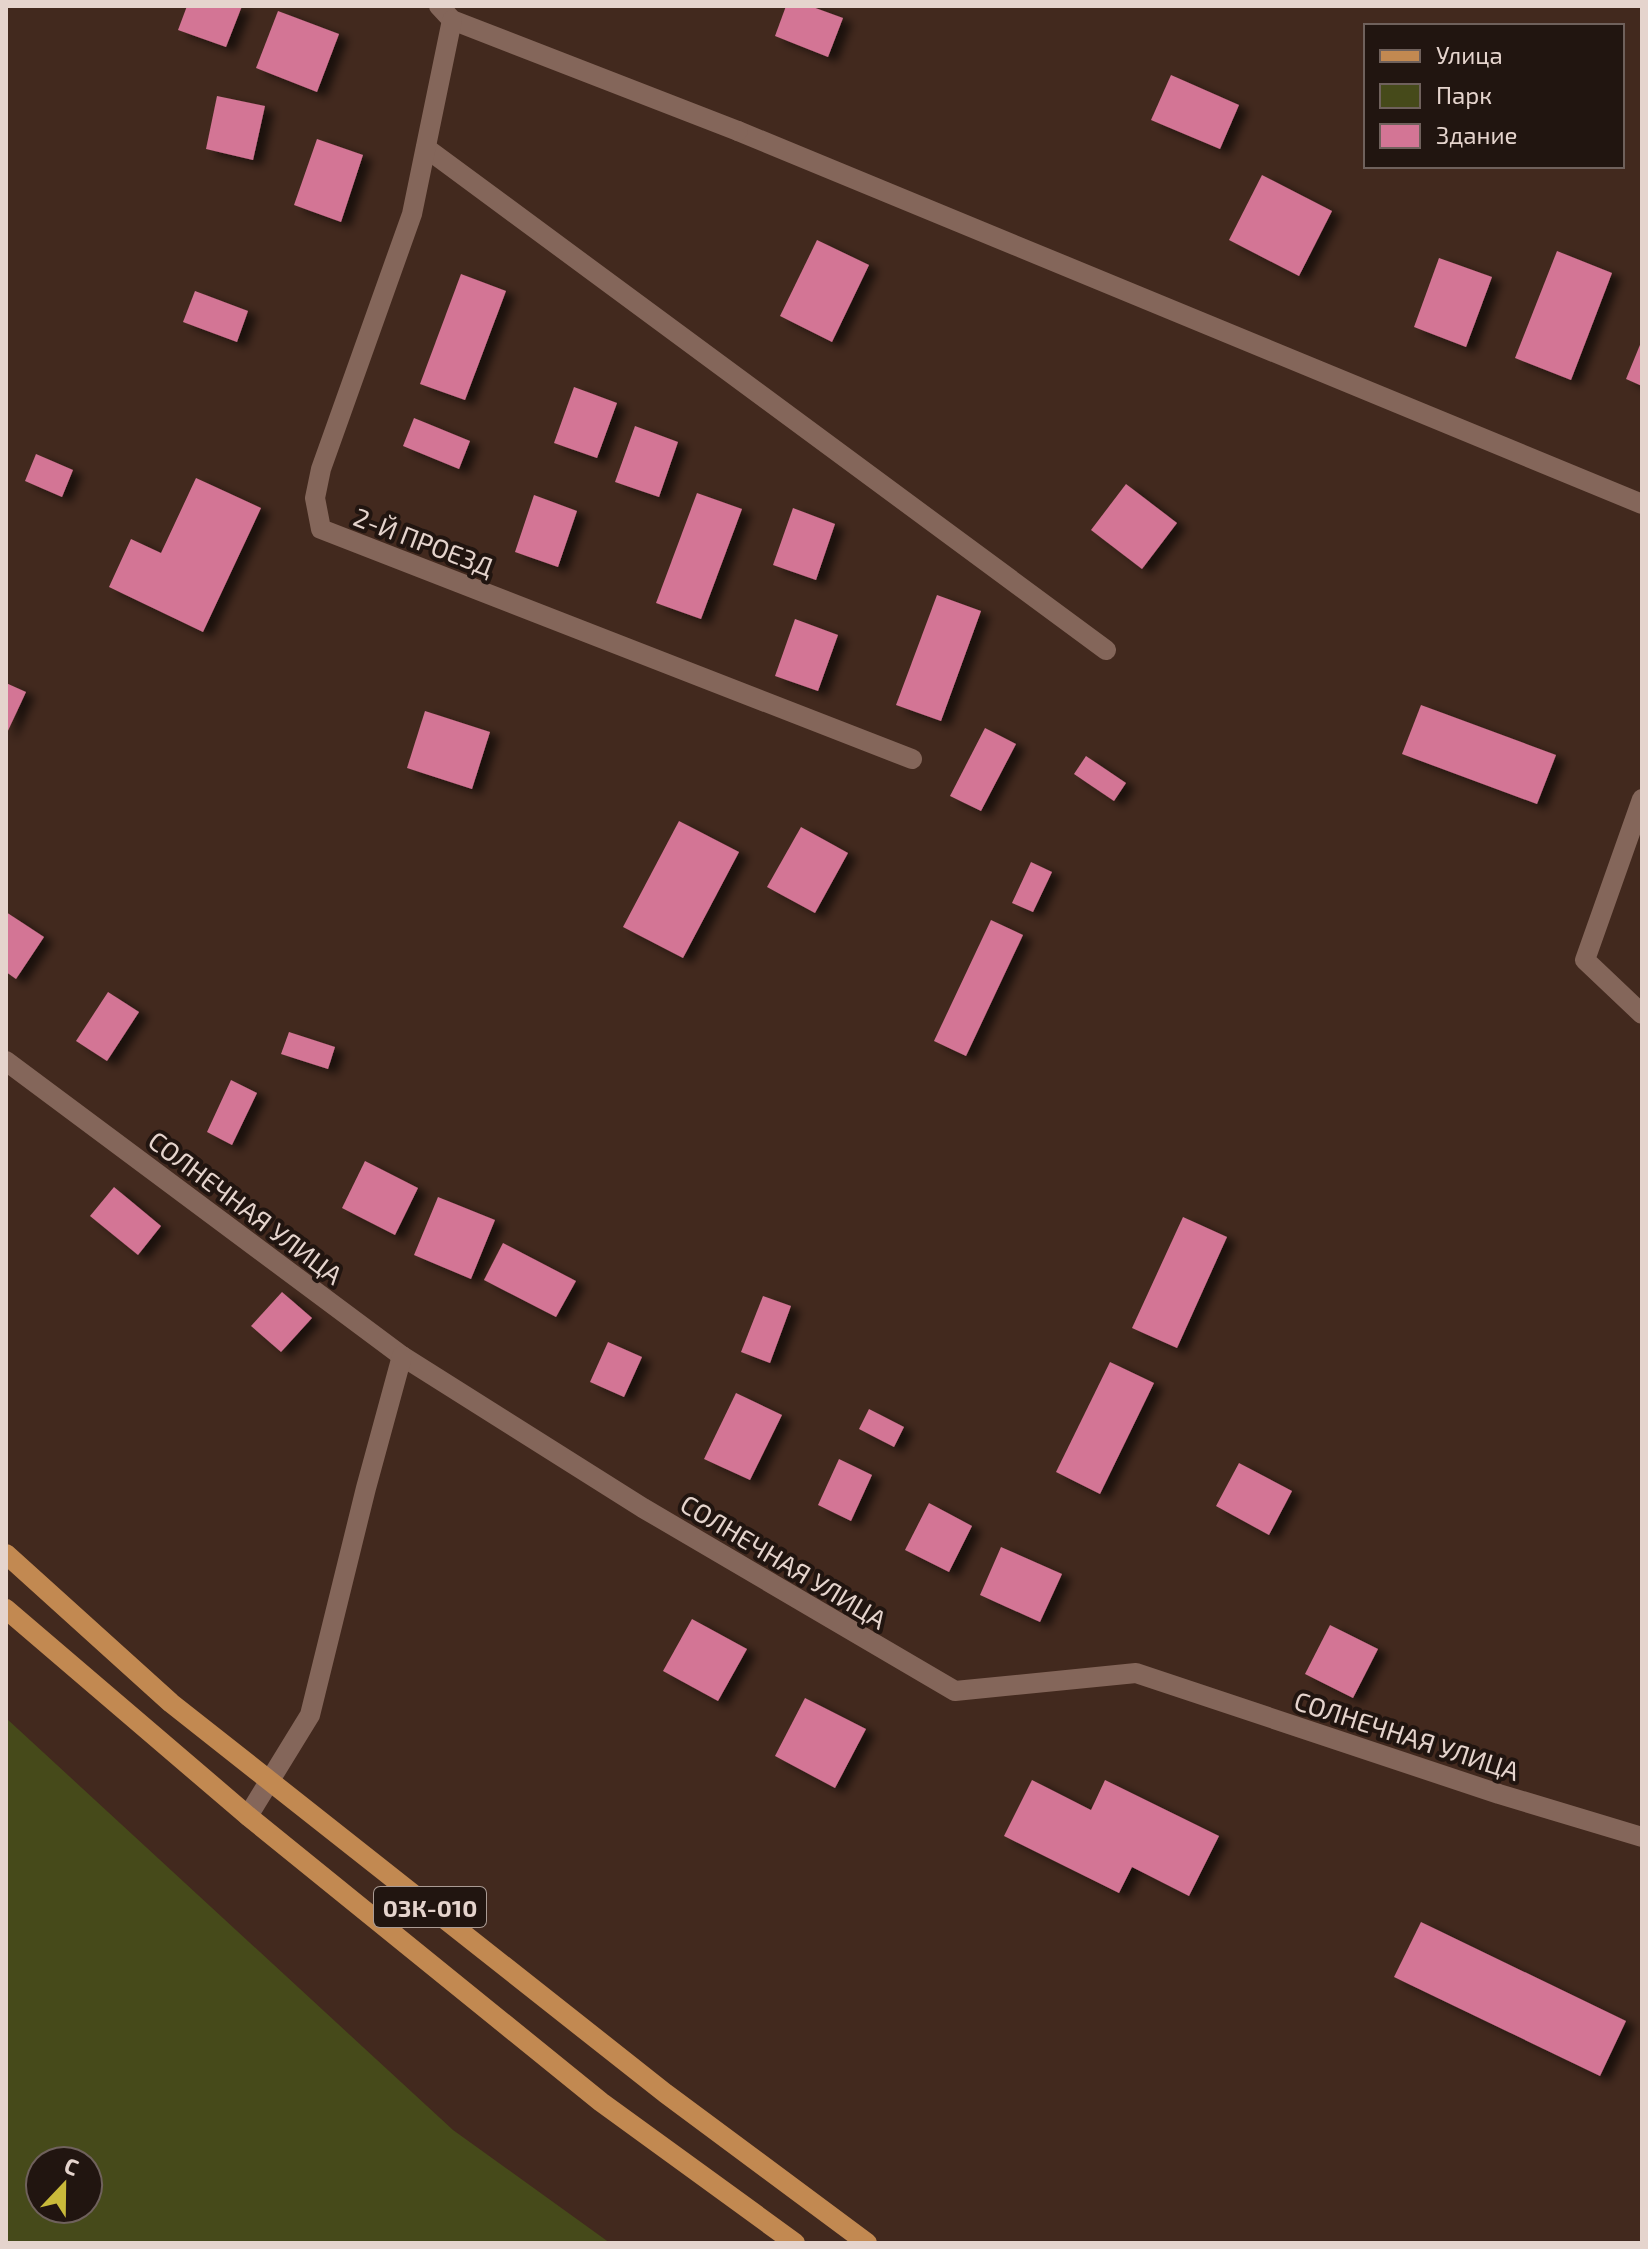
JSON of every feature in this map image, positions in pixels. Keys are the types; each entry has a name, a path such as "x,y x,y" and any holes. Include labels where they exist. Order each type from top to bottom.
{"main road":[{"name":"03К-010","path":"6,1554 171,1703 665,2093 867,2243"},
{"path":"6,1609 248,1816 601,2102 795,2243"}],"street":[{"path":"446,13 1642,504"},
{"name":"2-Й ПРОЕЗД","path":"446,13 426,148 412,214 321,469 315,498 321,529 912,759"},
{"path":"426,148 1106,650"},
{"path":"1642,799 1585,960 1642,1014"},
{"name":"СОЛНЕЧНАЯ УЛИЦА","path":"6,1061 402,1356 643,1508 955,1691 1136,1673 1499,1794 1642,1837"},
{"path":"248,1816 310,1715 402,1356"}],"green space":[{"path":"6,1718 453,2130 610,2243 6,2243"}],"building":[{"path":"187,6 242,6 226,47 178,30"},
{"path":"786,6 810,6 843,18 828,57 775,36"},
{"path":"278,11 339,34 317,92 256,68"},
{"path":"1171,75 1239,105 1220,149 1151,120"},
{"path":"217,96 265,106 253,160 206,149"},
{"path":"317,139 363,155 341,222 294,205"},
{"path":"1262,175 1332,211 1299,276 1229,240"},
{"path":"817,240 869,265 832,342 780,316"},
{"path":"1557,251 1612,273 1571,380 1515,358"},
{"path":"1439,258 1492,277 1466,347 1414,327"},
{"path":"461,274 506,291 465,400 420,384"},
{"path":"195,291 248,311 237,342 183,322"},
{"path":"1642,340 1642,386 1626,379"},
{"path":"574,387 617,403 597,458 554,443"},
{"path":"414,418 470,441 459,469 403,446"},
{"path":"635,426 678,442 659,497 615,482"},
{"path":"36,454 73,470 62,497 25,481"},
{"path":"196,478 261,508 203,632 109,587 131,539 161,553"},
{"path":"1126,484 1177,523 1142,569 1091,530"},
{"path":"697,493 742,509 701,619 656,603"},
{"path":"534,495 577,511 558,567 515,552"},
{"path":"793,508 835,524 816,580 773,565"},
{"path":"937,595 981,611 941,721 896,705"},
{"path":"795,619 838,635 818,691 775,676"},
{"path":"6,683 26,692 6,735"},
{"path":"1421,705 1556,755 1537,804 1402,754"},
{"path":"425,711 490,732 472,789 407,768"},
{"path":"985,728 1016,744 981,811 950,796"},
{"path":"1086,756 1126,783 1114,801 1074,774"},
{"path":"679,821 739,852 683,958 623,927"},
{"path":"801,827 848,853 815,913 767,887"},
{"path":"1031,862 1052,872 1033,912 1012,903"},
{"path":"6,912 44,937 16,979 6,972"},
{"path":"991,920 1023,935 966,1056 934,1041"},
{"path":"108,992 139,1012 107,1061 76,1041"},
{"path":"289,1032 335,1047 328,1069 281,1054"},
{"path":"231,1080 257,1093 232,1145 207,1132"},
{"path":"365,1161 418,1188 395,1235 342,1208"},
{"path":"114,1187 161,1226 138,1255 90,1216"},
{"path":"438,1197 495,1220 471,1279 414,1255"},
{"path":"1183,1217 1227,1237 1177,1348 1132,1328"},
{"path":"503,1243 576,1281 556,1317 484,1280"},
{"path":"282,1292 312,1318 281,1352 251,1326"},
{"path":"763,1296 791,1306 770,1363 741,1352"},
{"path":"608,1342 642,1357 624,1397 590,1382"},
{"path":"1110,1362 1154,1383 1100,1494 1056,1472"},
{"path":"736,1393 782,1415 750,1480 704,1459"},
{"path":"869,1409 904,1427 894,1447 859,1429"},
{"path":"839,1459 872,1475 851,1521 818,1505"},
{"path":"1239,1463 1292,1491 1269,1535 1216,1506"},
{"path":"929,1503 972,1526 949,1572 905,1550"},
{"path":"1001,1547 1062,1574 1040,1622 980,1595"},
{"path":"692,1619 747,1649 718,1701 663,1671"},
{"path":"1330,1625 1378,1649 1353,1698 1305,1674"},
{"path":"805,1698 866,1729 835,1788 775,1756"},
{"path":"1032,1780 1091,1810 1105,1780 1219,1836 1189,1896 1132,1867 1119,1893 1004,1836"},
{"path":"1421,1922 1626,2021 1600,2076 1394,1977"}]}
